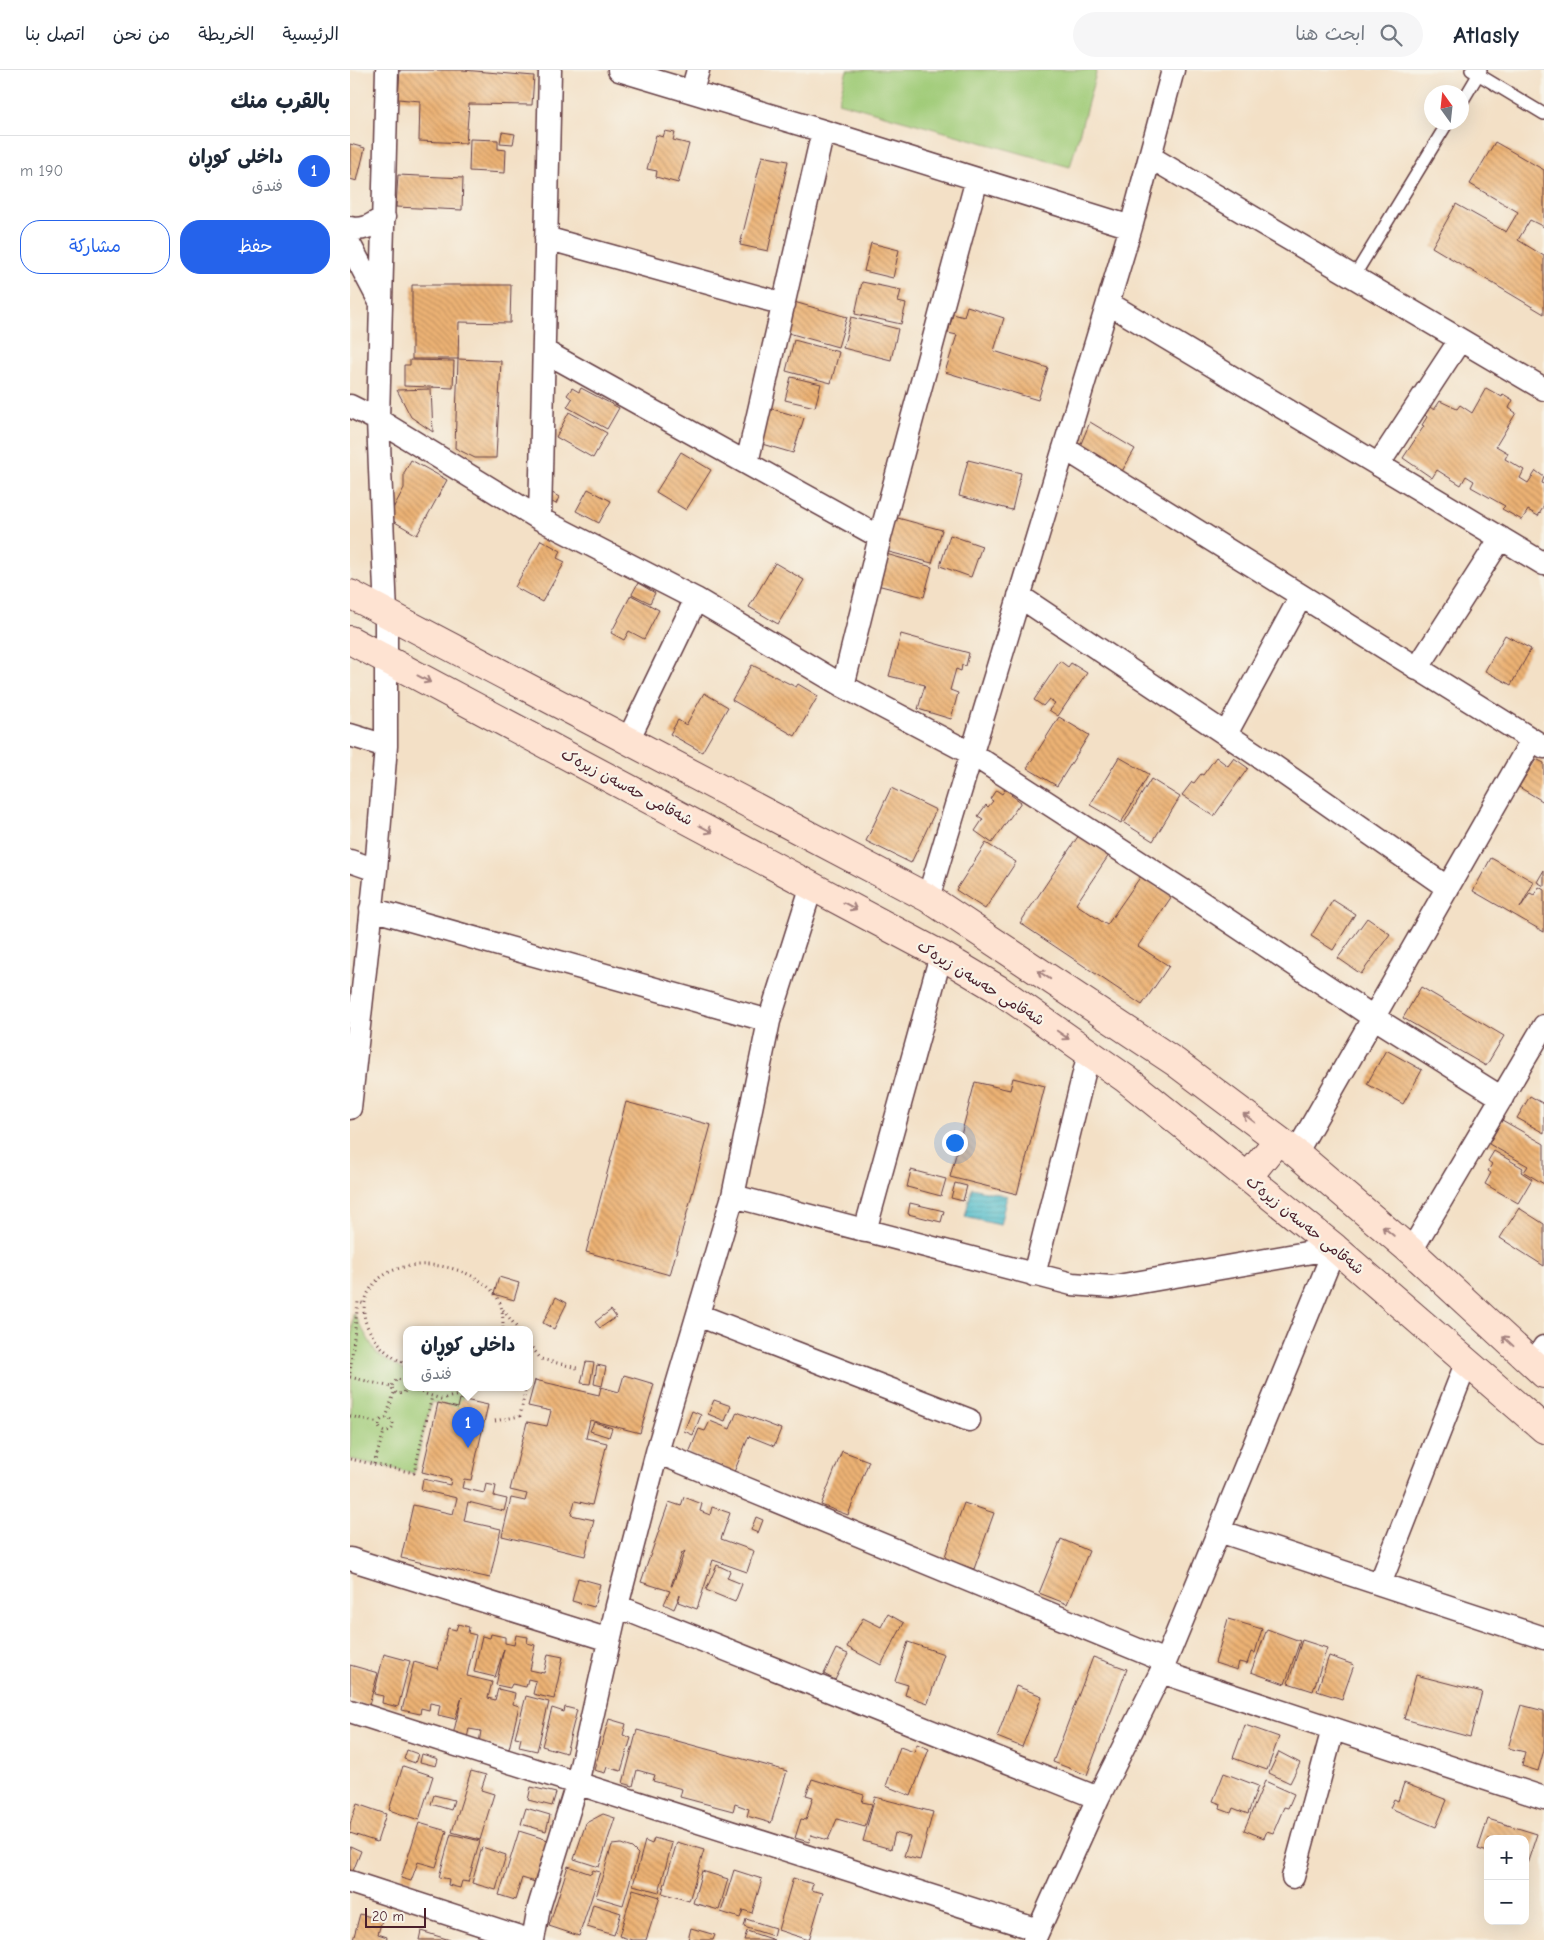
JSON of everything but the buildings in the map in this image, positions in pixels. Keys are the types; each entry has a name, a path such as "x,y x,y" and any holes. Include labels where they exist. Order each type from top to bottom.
{"main road":[{"path":"350,594 928,898 1175,1062 1287,1146 1540,1362"},
{"name":"شەقامی حەسەن زیرەک","path":"350,640 812,885 941,955 998,989 1126,1079 1248,1177 1335,1248 1544,1429"},
{"path":"1248,1177 1287,1146"}],"street":[{"path":"350,1108 376,870 386,746 386,614 378,420 387,70"},
{"path":"540,519 550,70"},
{"path":"619,70 695,80 824,130 1131,227"},
{"path":"928,898 1131,227 1173,70"},
{"path":"748,463 824,130"},
{"path":"1150,157 1544,389"},
{"path":"842,686 880,537 977,179"},
{"path":"350,228 359,230 368,228 384,217"},
{"path":"546,238 784,304"},
{"path":"350,245 381,302"},
{"path":"1108,303 1544,564"},
{"path":"1378,465 1460,340"},
{"path":"544,351 880,537"},
{"path":"350,406 378,420 540,519 696,599 842,686 972,754 1190,895 1373,1017 1502,1098"},
{"path":"1064,448 1538,744 1448,888 1373,1017 1287,1146"},
{"path":"1417,669 1500,538"},
{"path":"1019,596 1226,734 1448,888"},
{"path":"1226,734 1301,596"},
{"path":"628,740 696,599"},
{"path":"350,735 386,746"},
{"path":"350,861 376,870"},
{"path":"533,1940 540,1907 577,1784 617,1606 657,1452 733,1196 769,1021 812,885"},
{"path":"371,909 769,1021"},
{"path":"865,1231 941,955"},
{"path":"1412,1251 1544,1026"},
{"path":"1034,1274 1089,1053"},
{"path":"733,1196 1072,1284 1112,1287 1335,1248"},
{"path":"350,1711 1036,1935 1098,1798 1163,1666 1335,1248"},
{"path":"698,1315 969,1420"},
{"path":"1380,1584 1467,1361"},
{"path":"657,1452 1163,1666 1333,1729 1544,1798"},
{"path":"1219,1531 1544,1638"},
{"path":"350,1559 609,1640"},
{"path":"617,1606 1098,1798"},
{"path":"1293,1877 1333,1729"},
{"path":"350,1882 529,1940"}],"lane":[{"path":"1469,88 1477,72 1544,114"},
{"path":"1353,278 1443,130"}],"path":[{"path":"403,1362 395,1359 373,1337 366,1324 364,1310 371,1285 385,1273 402,1266 445,1267 471,1275 499,1301 502,1326"},
{"path":"350,1373 358,1302 365,1304"},
{"path":"501,1308 516,1326"},
{"path":"533,1349 541,1359 577,1368"},
{"path":"350,1377 391,1387 394,1393 386,1418 379,1423 350,1416"},
{"path":"391,1387 397,1379 403,1381"},
{"path":"394,1393 402,1394 404,1391"},
{"path":"420,1391 441,1399 464,1394 464,1391"},
{"path":"495,1421 520,1416 525,1391"},
{"path":"350,1459 414,1473 432,1396"},
{"path":"374,1464 386,1432 393,1424 386,1418"},
{"path":"379,1423 380,1429 386,1432"}],"green space":[{"path":"847,70 1097,70 1070,167 838,102"},
{"path":"353,1313 377,1354 403,1370 403,1391 466,1391 458,1408 431,1402 414,1473 350,1459"}],"water":[{"path":"972,1188 1007,1196 1000,1225 965,1217"}],"place":[{"name":"داخلی کوڕان","path":"468,1448"}]}
